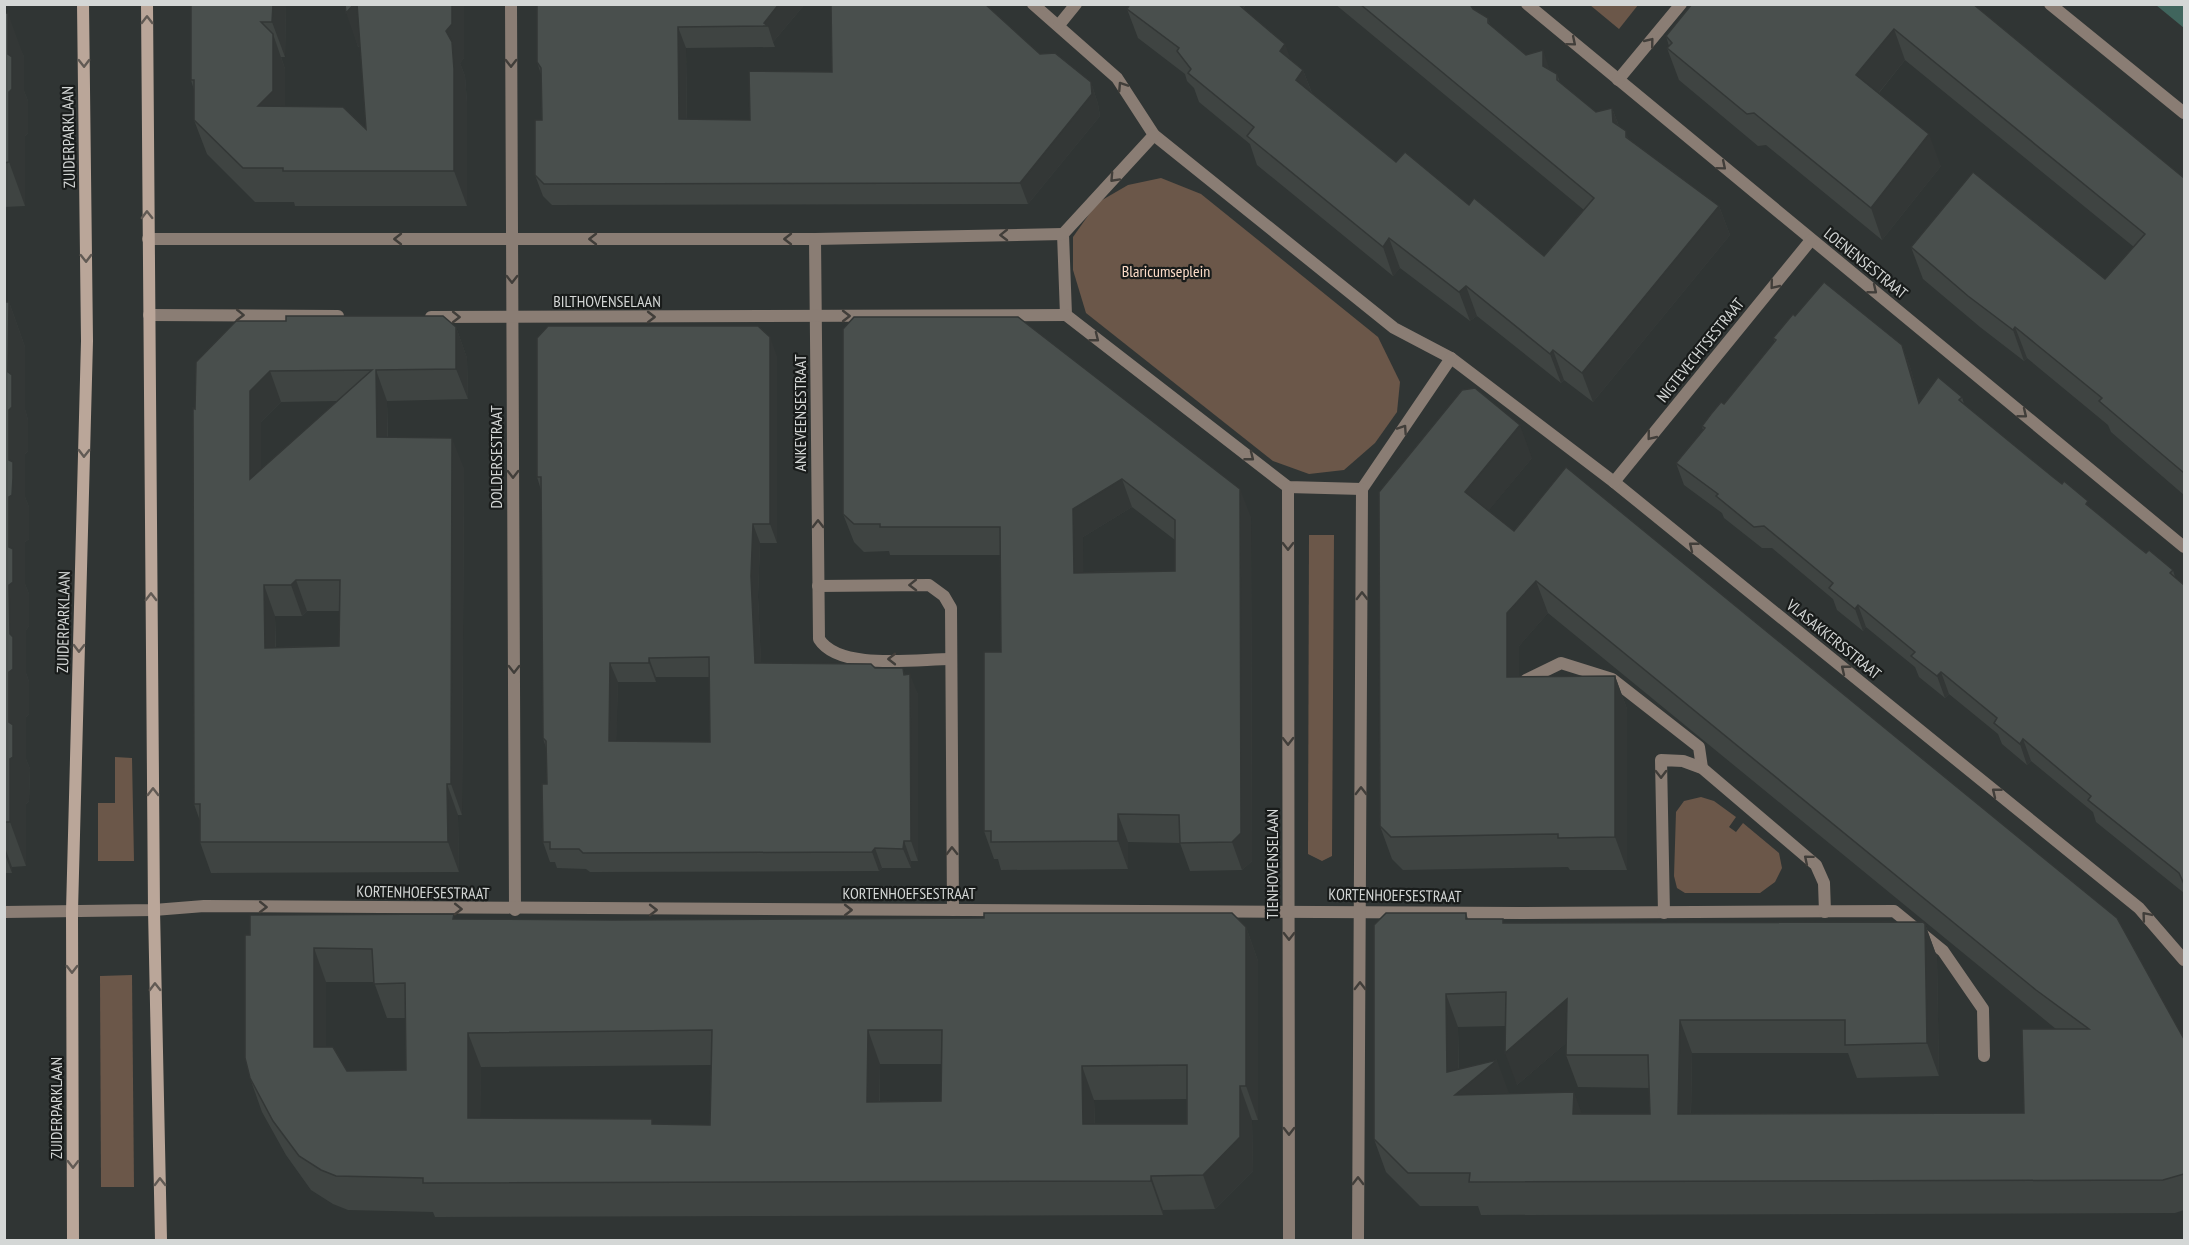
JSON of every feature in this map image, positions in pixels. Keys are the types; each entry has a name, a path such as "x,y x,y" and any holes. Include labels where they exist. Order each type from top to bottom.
{"main road":[{"name":"ZUIDERPARKLAAN","path":"74,1240 72,911 87,341 83,4"},
{"path":"147,4 154,910 161,1240"}],"street":[{"name":"DOLDERSESTRAAT","path":"511,4 515,910"},
{"path":"1033,4 1117,78 1154,135 1394,328 1451,358 1362,489 1358,1240"},
{"path":"1059,25 1076,4"},
{"name":"LOENENSESTRAAT","path":"1527,4 2184,547"},
{"path":"1618,80 1681,4"},
{"path":"2050,4 2184,113"},
{"path":"1154,135 1063,234 1066,315 1288,487 1362,489"},
{"path":"148,239 815,239 1063,234"},
{"name":"ANKEVEENSESTRAAT","path":"815,239 819,639 824,647 839,656 858,660 951,659"},
{"name":"NIGTEVECHTSESTRAAT","path":"1614,482 1811,240"},
{"path":"149,315 347,316"},
{"name":"BILTHOVENSELAAN","path":"418,317 1066,315"},
{"name":"VLASAKKERSSTRAAT","path":"1451,358 1614,482 2139,908 2184,960"},
{"name":"TIENHOVENSELAAN","path":"1288,487 1289,1240"},
{"path":"818,586 929,585 944,596 951,608 953,910"},
{"path":"1526,680 1561,663 1612,680 1699,747 1702,768"},
{"path":"1664,913 1661,760 1683,761 1702,768 1816,866 1824,884 1825,912"},
{"name":"KORTENHOEFSESTRAAT","path":"4,912 154,910 204,906 515,910 1289,910 1664,913 1894,910 1943,951 1983,1009 1984,1056"}],"green space":[{"path":"1590,5 1638,5 1619,29"},
{"name":"Blaricumseplein","path":"1161,178 1201,194 1378,337 1400,382 1397,412 1375,443 1344,470 1309,474 1273,461 1086,313 1073,270 1073,237 1097,203 1128,185"},
{"path":"1309,535 1334,535 1332,856 1322,861 1308,854"},
{"path":"115,757 132,758 134,861 98,861 98,803 115,803"},
{"path":"1701,797 1714,801 1736,817 1729,827 1736,832 1743,823 1779,853 1782,868 1775,882 1760,893 1685,893 1677,888 1674,876 1676,812 1684,801"},
{"path":"132,975 134,1187 101,1187 100,976"}],"shaded area":[{"path":"2156,5 2184,5 2184,28"}],"building":[{"path":"191,4 273,4 272,22 261,22 273,34 273,91 258,106 343,107 366,129 357,4 452,4 452,24 446,31 452,42 454,69 454,171 283,171 283,168 243,168 194,120 194,80 191,80"},
{"path":"345,4 354,4 346,13"},
{"path":"537,4 779,4 764,23 768,26 678,27 679,119 750,120 749,71 832,72 831,4 985,4 1040,54 1055,53 1091,82 1092,94 1020,183 544,184 535,175 535,120 542,120 541,68 537,62"},
{"path":"1130,4 1238,4 1285,44 1280,51 1303,70 1296,80 1396,162 1405,152 1469,205 1474,198 1544,256 1594,198 1360,4 1470,4 1473,9 1488,18 1488,23 1526,55 1543,50 1543,66 1557,74 1557,80 1596,112 1612,108 1613,122 1626,131 1626,137 1719,206 1582,373 1553,350 1550,354 1466,286 1459,292 1389,238 1383,247 1247,136 1254,127 1188,73 1191,69 1177,51 1179,48 1127,9"},
{"path":"1692,4 1973,4 2184,178 2184,473 2099,401 2102,398 2015,327 2013,330 1968,296 1911,247 1973,172 2105,279 2145,234 1894,29 1856,75 1929,134 1871,208 1754,113 1747,114 1667,48 1672,43 1666,36"},
{"path":"4,13 8,13 8,54 12,57 12,89 9,92 9,162 4,163"},
{"path":"1824,282 1902,345 1919,403 1938,377 1962,397 1959,400 2062,484 2064,481 2088,501 2086,504 2137,546 2146,553 2149,550 2173,570 2170,573 2184,585 2184,884 2179,873 2088,800 2091,796 2023,739 2020,744 1994,723 1997,718 1941,672 1937,676 1911,656 1915,652 1858,605 1855,609 1829,588 1833,583 1764,526 1754,527 1716,496 1718,494 1676,463 1705,428 1702,426 1711,414 1721,402 1724,404 1776,340 1773,338"},
{"path":"4,302 9,302 8,372 12,375 12,407 9,410 9,460 13,462 12,495 9,497 9,547 13,549 13,582 9,585 10,634 13,637 13,669 9,672 9,722 13,725 13,757 10,759 10,822 4,822"},
{"path":"286,316 443,316 456,327 456,369 376,370 377,437 452,438 451,784 447,784 448,842 200,842 200,804 194,804 193,408 195,409 196,362 236,321 286,321","holes":["372,370 250,479 250,391 270,371","296,580 340,580 339,646 265,648 264,585 291,585"]},
{"path":"854,317 1018,317 1240,489 1241,833 1232,842 1180,843 1179,815 1118,814 1118,841 991,842 991,831 984,831 984,652 1001,652 1000,527 880,527 880,524 854,524 843,514 843,329","holes":["1122,479 1175,520 1175,571 1074,573 1073,509"]},
{"path":"548,326 758,326 770,337 770,524 753,524 751,576 755,663 871,664 875,668 903,668 904,675 910,674 911,841 904,841 903,849 875,848 872,852 583,853 579,849 550,849 550,842 543,842 542,784 547,784 546,741 543,738 541,477 537,477 537,338","holes":["709,657 710,742 609,741 610,663 649,663 649,658"]},
{"path":"1475,388 1520,425 1465,492 1514,531 1566,467 2117,918 2184,1039 2184,1174 2163,1180 1469,1182 1470,1173 1408,1173 1374,1139 1374,925 1386,913 1466,913 1466,919 1503,919 1503,923 1923,922 1925,924 1927,1043 1845,1045 1845,1020 1680,1020 1678,1114 2024,1113 2022,1029 2089,1029 2036,990 1536,581 1507,613 1507,677 1615,676 1615,837 1558,838 1558,834 1391,837 1380,826 1379,492 1462,390","holes":["1506,992 1505,1053 1567,999 1566,1055 1648,1055 1650,1114 1573,1114 1574,1092 1455,1095 1497,1060 1447,1072 1446,994"]},
{"path":"984,913 1232,913 1246,927 1246,1086 1240,1086 1240,1137 1203,1175 1151,1176 1151,1181 423,1183 423,1178 336,1176 321,1170 299,1156 273,1121 250,1078 245,1058 245,935 250,935 250,915 454,914 453,919 612,920 984,918","holes":["314,948 372,949 374,984 405,983 406,1070 347,1071 333,1047 314,1047","712,1030 710,1125 652,1124 652,1119 468,1118 468,1033","868,1030 942,1030 941,1101 867,1102","1187,1065 1187,1124 1083,1124 1082,1066"]}]}
